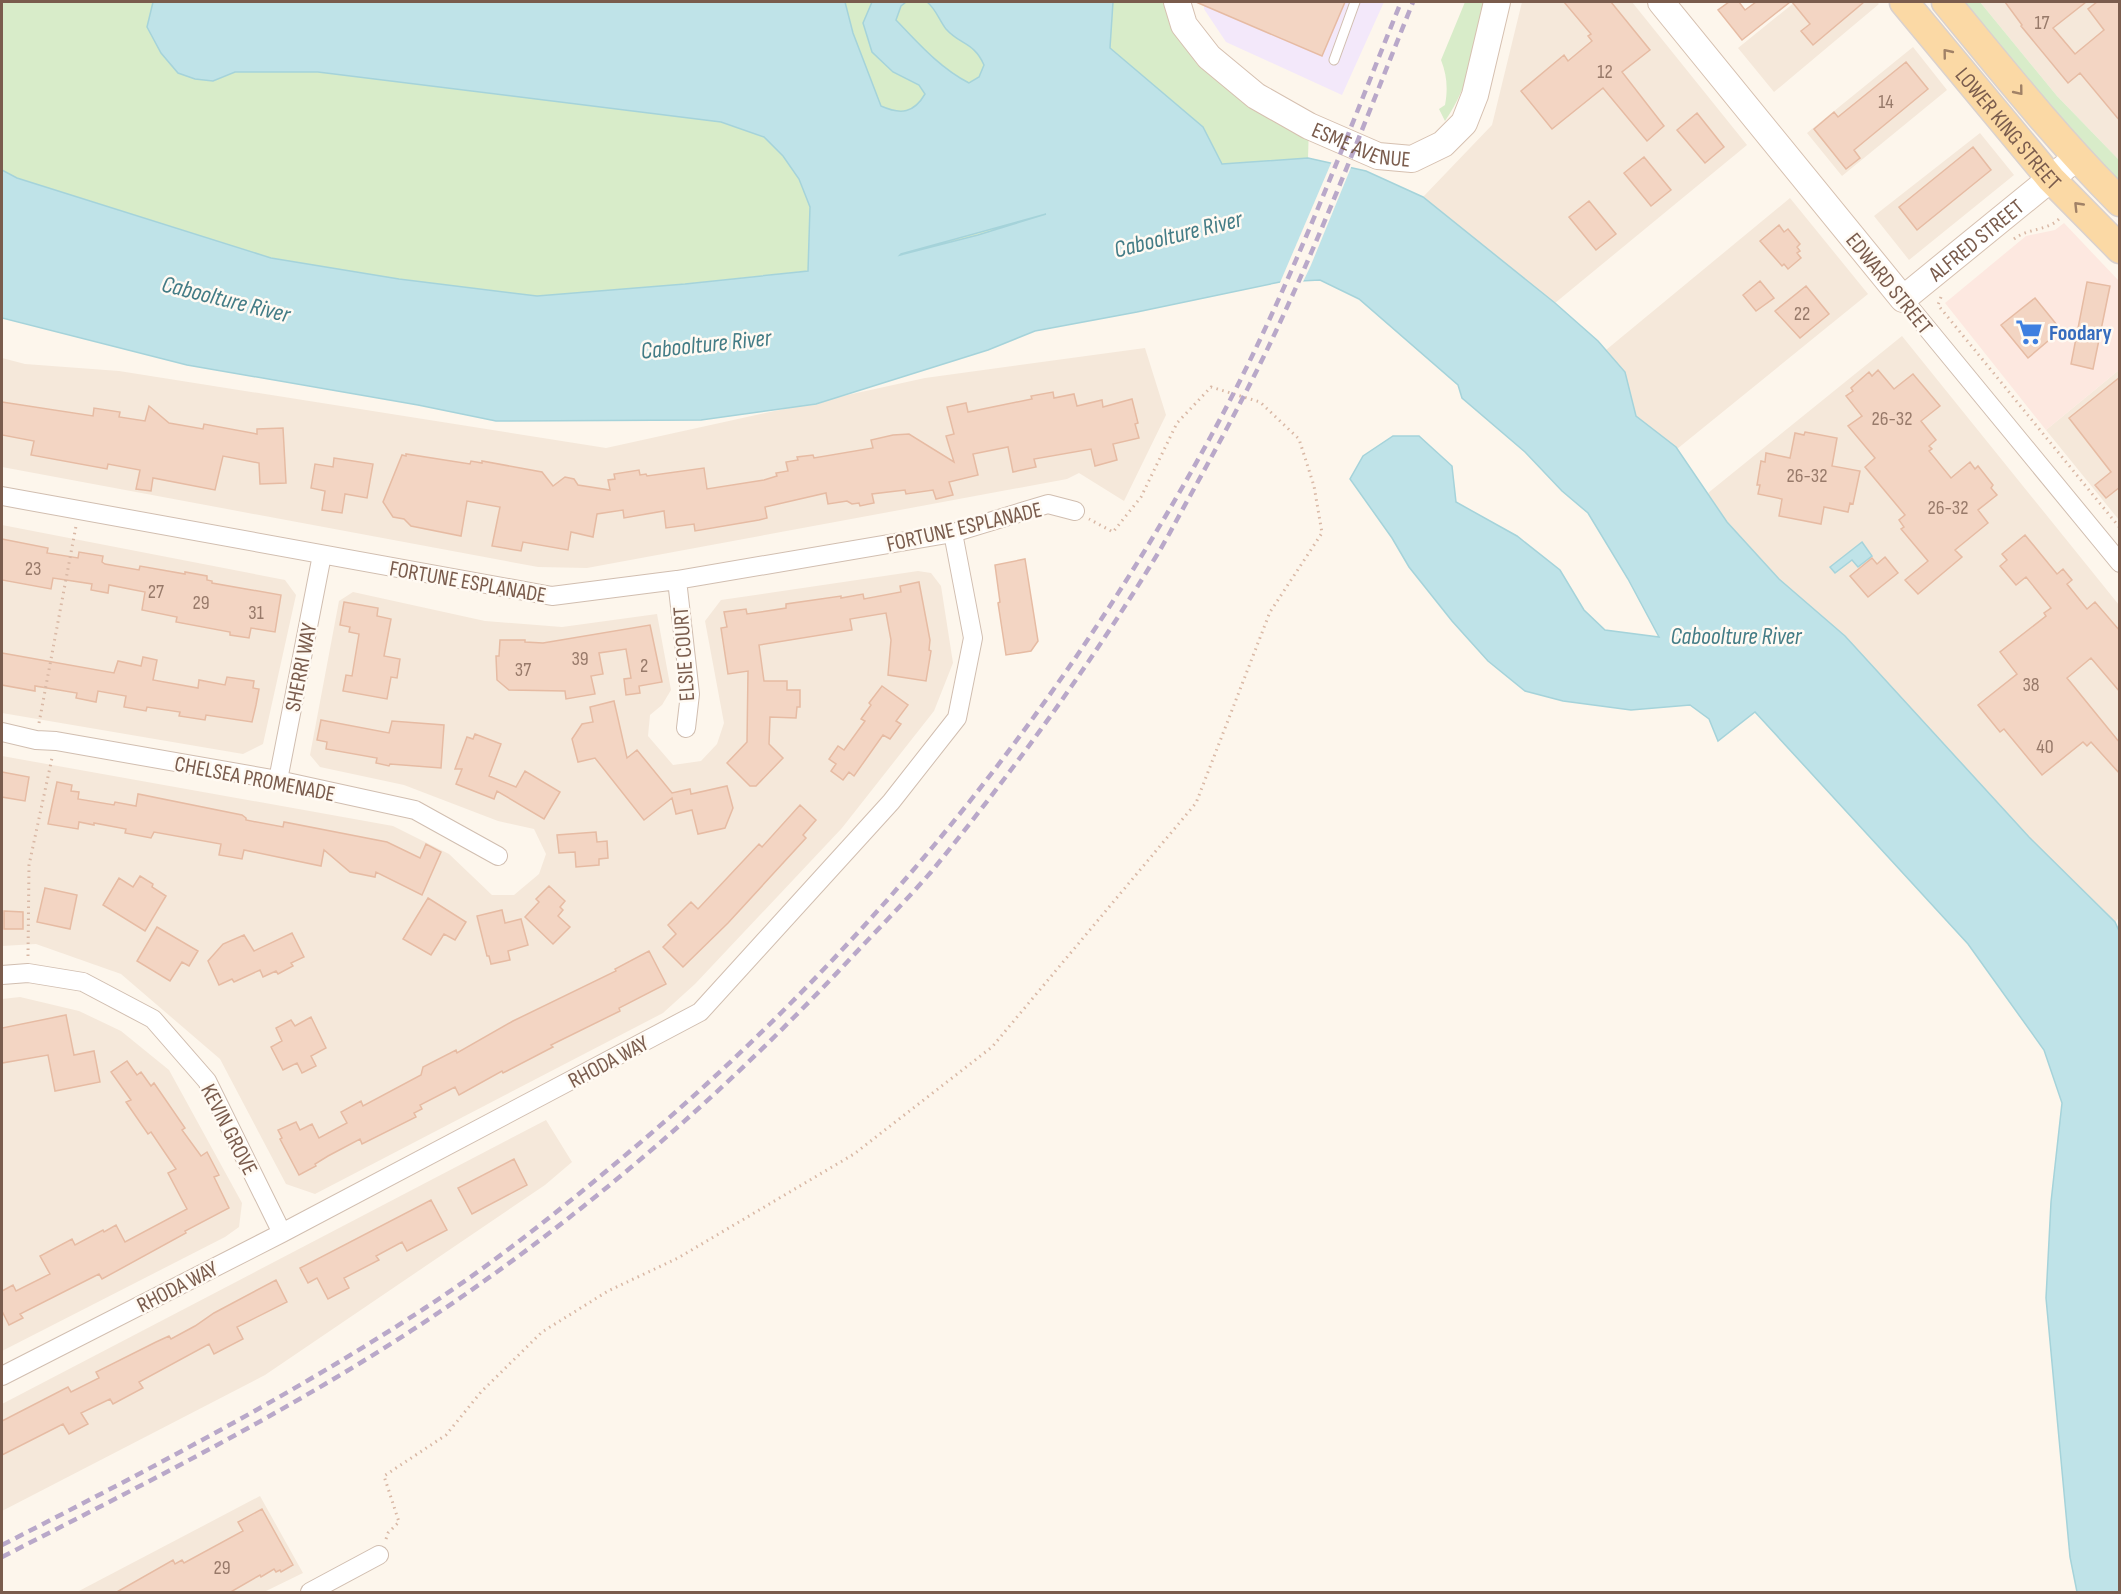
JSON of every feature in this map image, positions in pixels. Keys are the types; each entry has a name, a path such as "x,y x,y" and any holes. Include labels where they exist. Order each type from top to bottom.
{"main road":[{"name":"LOWER KING STREET","path":"1904,2 2051,179 2120,249"},
{"name":"LOWER KING STREET","path":"1946,2 2076,158 2120,202"}],"street":[{"name":"ESME AVENUE","path":"1176,2 1184,25 1209,57 1256,96 1309,126 1378,156 1412,159 1443,144 1464,123 1474,95 1497,2"},
{"name":"EDWARD STREET","path":"1661,2 2120,563"},
{"name":"ALFRED STREET","path":"1903,299 2076,158"},
{"name":"FORTUNE ESPLANADE","path":"2,496 552,596 677,580 953,533 1048,504 1075,511"},
{"name":"RHODA WAY","path":"2,1376 282,1233 700,1012 891,802 957,718 973,638 953,533"},
{"name":"SHERRI WAY","path":"278,780 321,555"},
{"name":"ELSIE COURT","path":"677,580 690,694 686,728"},
{"name":"CHELSEA PROMENADE","path":"2,732 36,740 56,741 278,780 415,810 498,856"},
{"name":"KEVIN GROVE","path":"2,975 28,973 83,982 153,1019 207,1081 282,1233"},
{"path":"310,1593 379,1555"}],"lane":[{"path":"1334,60 1355,2"}],"path":[{"path":"2008,243 2023,231 2053,225 2063,216"},
{"path":"1944,295 1940,298 1938,305 2120,528"},
{"path":"379,1555 388,1533 399,1522 384,1476 446,1435 481,1392 542,1332 608,1291 678,1258 854,1154 992,1047 1197,803 1270,612 1322,533 1314,486 1299,439 1260,402 1211,387 1177,423 1141,497 1113,532 1075,511"},
{"path":"36,740 79,509"},
{"path":"28,973 29,865 56,741"}],"shaded area":[{"path":"1204,2 1384,2 1342,95 1226,42 1204,9"},
{"path":"1522,2 1632,2 1747,145 1555,303 1423,197 1492,125"},
{"path":"1795,2 1877,2 1879,4 1774,92 1738,48"},
{"path":"1980,2 2119,2 2119,160 2057,96"},
{"path":"1913,47 1947,90 1842,176 1807,133"},
{"path":"1980,133 2014,175 1909,260 1874,216"},
{"path":"1790,198 1868,294 1677,449 1636,416 1625,372 1606,350"},
{"path":"2064,223 2119,281 2119,370 2046,430 1945,303 2026,236 2055,230"},
{"path":"1902,336 2119,605 2119,918 2115,922 2029,837 1845,636 1779,579 1727,522 1708,493"},
{"path":"1145,348 1166,415 1124,501 1079,473 1067,479 587,568 538,567 2,467 2,358 25,364 119,371 606,448 925,378"},
{"path":"2119,370 2119,520 2046,430"},
{"path":"2,525 285,580 296,595 263,744 243,754 2,713"},
{"path":"918,571 931,573 941,586 953,663 934,711 842,828 695,984 663,1013 315,1194 286,1184 220,1059 121,974 36,944 2,946 2,756 393,826 449,854 492,895 514,895 539,874 546,854 534,829 498,821 404,785 320,767 310,755 339,601 353,592 485,621 562,627 657,614 671,690 662,705 650,715 648,736 673,765 701,761 717,744 724,723 705,621 721,600"},
{"path":"20,997 79,1011 121,1031 169,1070 242,1203 239,1227 225,1237 2,1351 2,999"},
{"path":"546,1120 572,1162 545,1185 265,1375 2,1511 2,1404"},
{"path":"260,1496 303,1573 264,1592 77,1592"}],"green space":[{"path":"2,2 1176,2 1184,25 1309,126 1308,158 1222,165 978,235 860,265 685,284 537,296 399,279 271,258 17,178 2,170"},
{"path":"1465,2 1486,2 1467,78 1445,121 1439,109 1445,105 1446,93 1446,77 1441,60"},
{"path":"1962,2 1980,2 2057,96 2119,160 2119,186 2076,141"}],"water":[{"name":"Caboolture River","path":"153,2 845,2 853,33 881,106 901,111 912,109 925,94 919,85 893,72 872,52 863,23 872,2 906,2 901,6 896,20 939,63 969,83 979,77 984,65 976,52 946,29 927,2 1113,2 1110,48 1203,127 1222,164 1308,158 1366,171 1423,197 1555,303 1598,341 1625,372 1636,416 1676,447 1727,522 1779,579 1845,636 2029,837 2115,922 2119,931 2119,1592 2077,1592 2070,1557 2046,1298 2051,1202 2062,1103 2044,1050 1968,944 1755,712 1718,741 1709,719 1690,705 1631,710 1563,701 1525,691 1488,661 1452,621 1409,567 1392,538 1350,479 1363,456 1393,436 1419,436 1452,466 1456,502 1517,536 1560,570 1584,610 1605,630 1659,637 1628,579 1588,513 1562,491 1525,452 1462,398 1458,385 1359,299 1320,280 1280,282 1035,331 988,350 816,404 701,420 496,421 418,405 187,365 2,318 2,170 17,178 271,258 399,279 537,296 808,271 810,207 799,179 783,156 764,137 721,122 318,72 235,72 213,81 195,79 178,73 161,53 147,27","holes":["1046,214 978,235 900,255"]},
{"path":"1862,542 1872,556 1858,567 1852,560 1835,573 1830,567"}],"pier":[{"path":"1332,161 1352,165 1311,265 1302,284 1279,285"}],"building":[{"path":"1196,2 1345,2 1322,56"},
{"path":"1564,2 1611,2 1650,50 1622,72 1664,126 1647,141 1603,88 1552,129 1521,91 1564,55 1568,61 1592,41 1588,36 1591,34"},
{"path":"1729,2 1739,2 1745,10 1756,2 1790,2 1742,40 1718,10"},
{"path":"1792,2 1864,2 1813,45 1801,31 1810,24"},
{"path":"2005,2 2086,2 2053,28 2075,54 2104,30 2088,9 2097,2 2120,2 2120,121 2080,73 2068,83 2021,26"},
{"path":"1906,62 1928,89 1854,150 1860,158 1846,169 1814,129 1834,112 1838,117"},
{"path":"1697,113 1724,147 1705,163 1677,130"},
{"path":"1973,147 1991,170 1917,230 1899,207"},
{"path":"1644,157 1671,190 1651,206 1624,173"},
{"path":"1589,201 1616,234 1596,250 1569,217"},
{"path":"1779,225 1784,232 1788,229 1800,244 1797,247 1800,251 1797,253 1801,258 1788,269 1784,264 1782,266 1760,241"},
{"path":"1760,281 1774,298 1756,311 1743,295"},
{"path":"2087,282 2110,286 2093,369 2071,364"},
{"path":"1806,286 1829,314 1800,338 1775,311"},
{"name":"Foodary","path":"2035,298 2061,330 2028,358 2001,325"},
{"path":"1878,370 1894,389 1913,374 1940,406 1921,421 1936,440 1929,446 1932,449 1929,451 1951,478 1970,462 1975,469 1978,466 1993,485 1991,488 1997,495 1978,510 1988,523 1955,550 1962,557 1918,594 1905,580 1928,561 1901,529 1904,527 1899,520 1905,515 1865,467 1875,458 1848,426 1862,416 1846,396 1853,391 1851,388 1869,372 1872,376"},
{"path":"2120,377 2120,487 2106,498 2095,485 2111,472 2069,418"},
{"path":"1053,392 1054,398 1074,394 1077,406 1102,400 1103,407 1132,399 1139,438 1113,444 1117,460 1095,466 1091,449 1034,459 1036,467 1013,472 1008,447 973,454 978,475 949,482 953,495 936,499 933,490 906,494 905,490 872,494 874,503 860,506 859,503 852,504 847,501 828,504 826,493 765,507 767,518 695,531 694,524 666,528 664,511 624,518 623,510 597,514 593,537 571,532 568,550 523,542 521,551 492,546 500,507 467,501 461,536 411,526 404,519 393,517 383,502 402,455 406,456 406,454 470,464 471,461 482,463 482,461 542,472 553,486 565,477 574,479 578,485 610,490 608,480 615,479 614,474 639,470 640,475 646,474 647,476 704,468 707,489 764,480 777,476 776,473 788,471 786,462 798,460 797,457 813,455 814,458 873,448 871,440 893,435 909,434 954,462 946,436 954,434 947,407 966,403 968,412 1032,399 1031,396"},
{"path":"2,402 93,416 94,408 120,412 119,417 145,421 149,406 169,423 203,429 204,424 257,434 257,429 283,428 286,483 260,484 259,463 223,456 215,490 153,478 151,491 136,489 140,470 108,464 107,469 31,455 34,441 2,435"},
{"path":"1805,432 1837,438 1832,466 1860,471 1853,504 1850,503 1848,512 1824,507 1821,524 1779,516 1782,499 1758,494 1760,485 1757,485 1761,461 1765,462 1766,453 1790,458 1795,433 1804,435"},
{"path":"334,458 373,464 367,498 345,494 342,513 322,510 325,491 311,488 315,464 333,467"},
{"path":"2025,535 2057,574 2063,569 2072,580 2067,584 2087,609 2095,602 2120,631 2120,692 2091,658 2067,678 2120,743 2120,774 2091,742 2087,746 2083,742 2042,775 2004,729 2000,732 1978,705 2017,674 2000,652 2046,616 2044,613 2051,608 2026,577 2016,585 2000,566 2007,560 2002,554"},
{"path":"2,539 48,548 47,553 78,558 79,552 103,556 102,562 105,564 139,570 140,566 185,574 185,572 207,576 207,580 212,583 281,595 275,632 251,628 249,638 176,622 177,617 142,610 145,592 109,585 108,593 91,590 92,584 53,578 51,589 2,580"},
{"path":"1885,557 1898,573 1868,597 1850,576 1872,558 1877,564"},
{"path":"1025,559 1038,641 1031,651 1006,655 995,565"},
{"path":"919,582 931,651 926,681 888,675 891,640 886,613 850,619 852,630 759,645 764,681 787,681 787,690 800,690 800,707 797,707 796,718 770,717 769,744 783,758 756,786 750,786 727,763 747,742 748,671 728,674 721,628 727,627 724,612 746,609 747,614 786,608 786,604 841,596 841,598 863,594 864,599 901,592 900,586"},
{"path":"344,602 378,608 377,616 391,619 384,656 400,659 397,678 391,677 387,699 343,691 346,675 352,676 359,634 349,632 350,627 340,625"},
{"path":"650,625 662,682 639,686 640,693 626,695 624,679 631,678 626,649 599,653 603,674 591,676 595,694 566,699 565,691 509,690 497,680 496,656 499,656 500,640 543,643"},
{"path":"2,653 114,673 118,661 141,666 143,657 157,660 153,680 198,688 199,680 225,685 227,677 254,681 253,688 259,689 252,722 206,715 205,720 179,716 180,712 147,707 146,711 124,707 126,696 98,691 96,702 76,698 77,693 35,686 35,691 2,685"},
{"path":"882,686 908,705 896,721 901,724 890,739 883,735 854,776 849,772 843,780 831,771 836,764 829,759 838,746 844,750 865,721 861,719 871,705 869,703"},
{"path":"614,701 627,758 637,750 672,793 690,789 691,794 727,786 733,808 725,828 698,834 692,810 676,814 672,798 644,820 595,758 578,762 572,739 582,724 593,722 590,707"},
{"path":"321,720 389,733 392,721 444,725 441,768 390,764 389,766 376,763 377,758 326,749 327,742 317,740"},
{"path":"475,734 501,744 489,776 516,787 525,771 560,792 544,819 497,791 494,799 456,784 462,769 455,769 467,737 473,739"},
{"path":"2,772 29,777 25,801 2,797"},
{"path":"57,782 72,785 71,791 79,792 78,799 136,806 138,794 242,815 246,820 283,827 284,822 387,842 420,858 426,844 441,852 422,895 376,872 375,877 350,872 324,850 321,866 244,850 242,859 219,855 221,844 154,832 151,838 125,833 126,829 94,823 94,825 79,822 78,829 48,824"},
{"path":"800,805 816,820 803,835 806,838 728,923 683,967 663,947 676,934 668,925 691,902 698,909 759,844 762,847"},
{"path":"596,832 597,842 607,841 608,858 599,859 599,865 576,867 575,852 559,853 557,835"},
{"path":"140,876 166,896 145,931 103,905 119,878 133,887"},
{"path":"549,886 565,901 560,907 563,910 558,916 570,927 553,944 525,917 539,902 536,899"},
{"path":"45,888 77,895 70,929 37,922"},
{"path":"428,898 466,922 455,940 444,934 431,955 403,939"},
{"path":"502,910 505,923 521,919 528,945 508,951 510,960 491,964 477,916"},
{"path":"4,911 23,912 23,929 4,929"},
{"path":"157,927 198,951 189,966 182,962 170,981 137,961"},
{"path":"292,933 304,957 291,963 293,966 278,974 276,971 263,977 260,970 234,982 232,979 219,985 208,961 223,944 244,935 254,951"},
{"path":"649,951 666,984 619,1008 620,1011 551,1045 553,1047 503,1073 502,1071 459,1095 455,1087 420,1105 422,1109 414,1113 416,1117 362,1144 360,1139 299,1175 280,1139 282,1138 278,1130 296,1122 300,1130 312,1124 319,1138 347,1123 341,1112 361,1101 363,1106 421,1075 423,1067 456,1050 457,1053 513,1021 616,971 615,969"},
{"path":"66,1015 74,1055 94,1051 100,1082 55,1091 48,1055 2,1063 2,1028"},
{"path":"311,1017 326,1048 311,1056 316,1066 302,1073 297,1063 283,1070 271,1047 282,1041 276,1028 291,1020 295,1026"},
{"path":"127,1061 137,1075 141,1072 151,1086 154,1083 185,1128 182,1130 201,1156 207,1152 219,1175 214,1177 229,1208 102,1279 99,1274 20,1314 23,1318 9,1325 2,1311 2,1291 13,1285 16,1291 50,1274 40,1256 72,1239 75,1245 116,1225 125,1242 187,1209 168,1173 176,1169 151,1132 148,1134 126,1102 131,1100 111,1072"},
{"path":"514,1159 527,1185 472,1214 458,1188"},
{"path":"431,1200 447,1230 407,1251 402,1242 376,1256 379,1260 344,1278 349,1288 328,1299 317,1278 308,1283 300,1268"},
{"path":"276,1280 287,1302 237,1327 243,1339 214,1354 209,1344 139,1382 143,1388 113,1404 110,1399 81,1413 88,1424 69,1434 63,1424 2,1455 2,1421 68,1387 71,1392 99,1378 96,1372 169,1336 171,1339"},
{"path":"262,1509 293,1565 281,1572 280,1570 276,1572 274,1569 229,1593 115,1593 173,1560 175,1564 182,1560 184,1563 243,1531 238,1522"}],"railway":[{"path":"2,1545 269,1403 374,1341 476,1273 598,1178 711,1080 795,999 875,914 951,825 1022,733 1089,637 1152,538 1211,436 1239,383 1289,276 1401,2"},
{"path":"2,1557 169,1471 332,1380 438,1313 494,1274 602,1192 704,1103 802,1009 931,872 1047,721 1101,643 1167,538 1238,407 1306,266 1413,2"}],"place":[{"name":"Foodary","path":"2029,332"}]}
